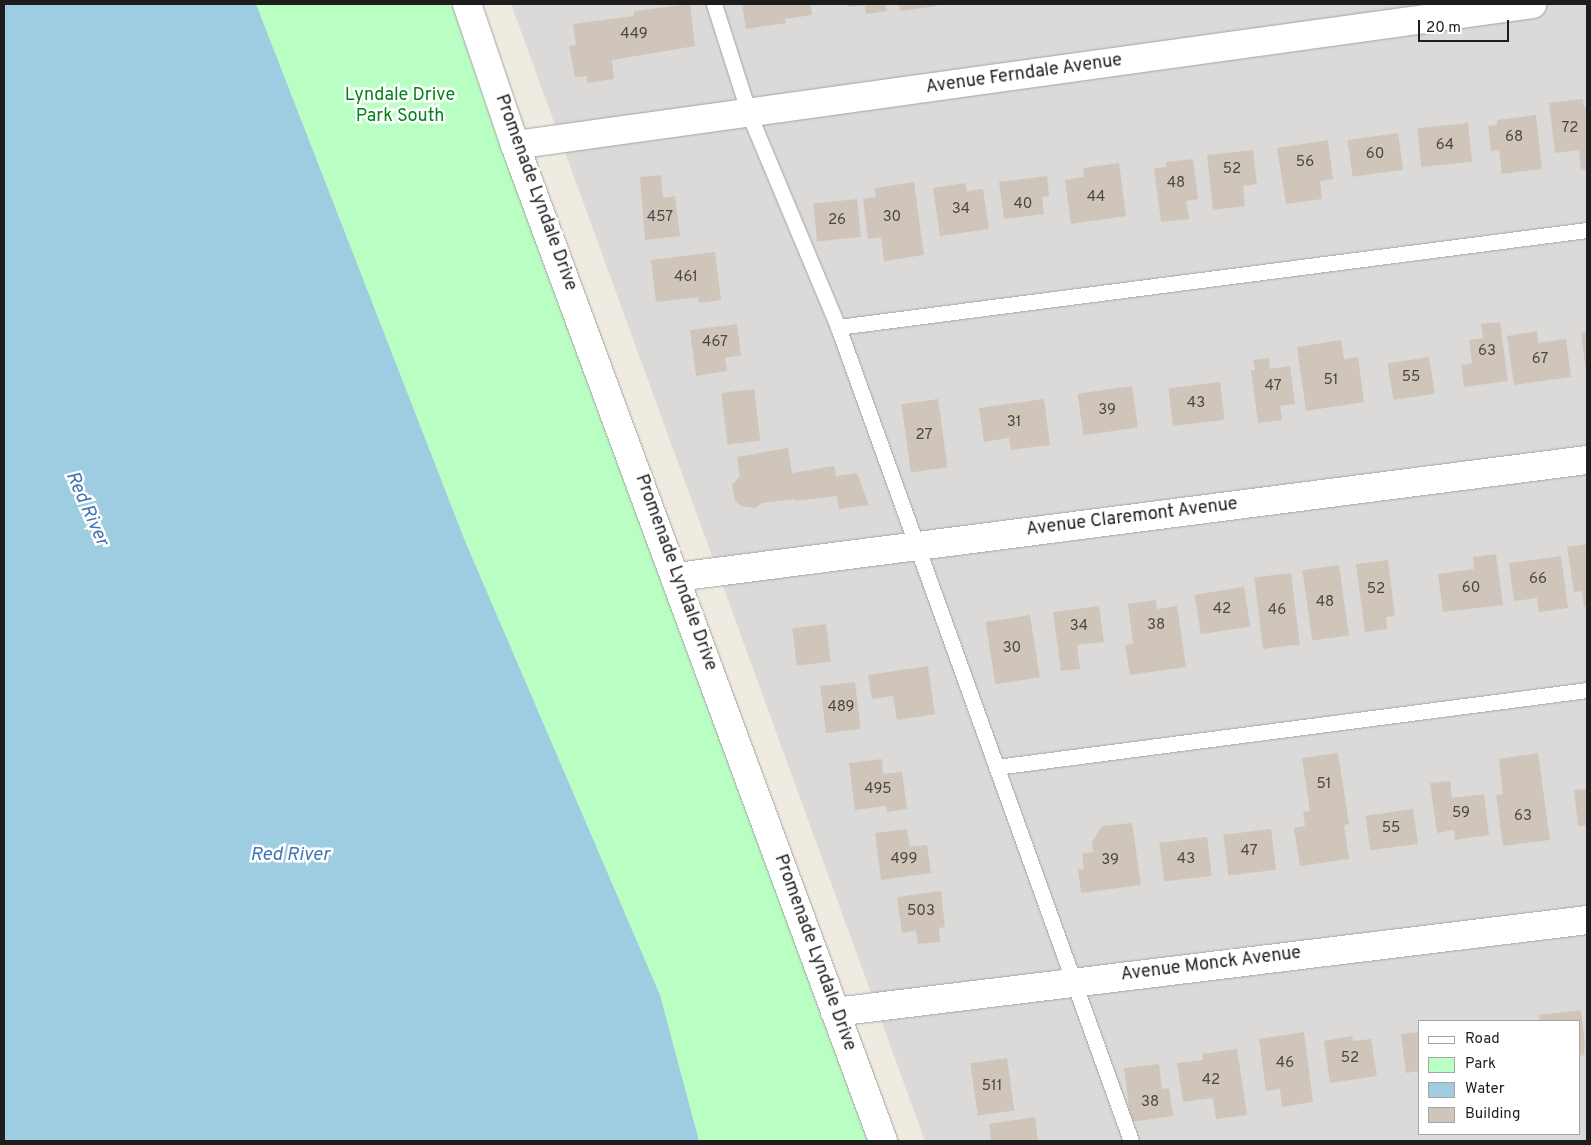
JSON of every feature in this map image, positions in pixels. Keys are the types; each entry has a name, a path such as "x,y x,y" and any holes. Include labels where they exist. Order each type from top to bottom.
{"street":[{"name":"Promenade Lyndale Drive","path":"467,4 515,145 677,577 883,1141"},
{"name":"Avenue Ferndale Avenue","path":"515,145 1532,4"},
{"name":"Avenue Claremont Avenue","path":"677,577 1587,460"},
{"name":"Avenue Monck Avenue","path":"835,1012 1587,920"}],"lane":[{"path":"714,4 749,114 838,327 1130,1141"},
{"path":"838,327 1587,230"},
{"path":"996,766 1587,690"}],"shaded area":[{"path":"511,4 1587,4 1587,1141 925,1141"}],"green space":[{"name":"Lyndale Drive Park South","path":"256,4 467,4 879,1141 699,1141 660,995 465,541"}],"water":[{"name":"Red River","path":"4,4 256,4 465,541 660,995 699,1141 4,1141"}],"building":[{"path":"690,4 695,46 612,60 614,79 587,83 587,76 575,77 569,46 576,45 573,24 634,16 634,11"},
{"path":"742,4 811,4 812,15 785,19 786,23 746,29"},
{"path":"848,4 885,4 887,11 866,14 865,5 849,7"},
{"path":"899,4 937,4 937,6 900,11"},
{"path":"1583,99 1584,107 1587,107 1587,169 1581,170 1579,150 1555,153 1549,103"},
{"path":"1536,115 1542,169 1502,174 1499,150 1491,151 1488,126 1497,125 1497,120"},
{"path":"1468,123 1472,162 1421,167 1417,128"},
{"path":"1398,133 1403,170 1353,177 1347,140"},
{"path":"1328,140 1333,179 1320,181 1322,199 1286,204 1277,148"},
{"path":"1253,150 1257,184 1243,186 1245,206 1213,210 1207,155"},
{"path":"1193,159 1198,199 1186,201 1189,219 1161,222 1154,168 1166,167 1166,162"},
{"path":"1119,163 1126,216 1071,224 1065,180 1084,177 1083,168"},
{"path":"661,175 663,198 675,196 680,236 645,240 640,177"},
{"path":"1047,176 1049,196 1042,197 1044,214 1004,219 999,182"},
{"path":"914,182 924,255 884,261 881,237 868,239 863,199 876,197 875,188"},
{"path":"965,183 967,191 983,189 989,229 940,236 933,188"},
{"path":"857,199 861,237 817,241 813,204"},
{"path":"715,252 721,300 699,303 698,297 656,302 651,260"},
{"path":"1500,322 1508,381 1464,387 1461,365 1472,363 1469,340 1483,338 1481,324"},
{"path":"737,324 741,355 725,358 727,371 696,376 690,330"},
{"path":"1537,331 1538,343 1566,339 1571,377 1514,385 1507,336"},
{"path":"1587,332 1587,372 1586,372 1581,333"},
{"path":"1341,340 1344,359 1358,357 1364,402 1306,411 1297,347"},
{"path":"1429,357 1435,394 1393,400 1388,364"},
{"path":"1269,358 1270,369 1290,366 1295,404 1280,406 1282,420 1258,423 1251,370 1255,370 1253,360"},
{"path":"1220,382 1225,420 1173,426 1168,388"},
{"path":"1132,386 1138,428 1083,435 1078,394"},
{"path":"754,389 760,441 728,445 721,393"},
{"path":"938,399 948,467 911,472 901,404"},
{"path":"1044,399 1050,445 1011,450 1009,438 984,442 979,408"},
{"path":"788,448 792,473 834,466 836,476 857,473 869,505 839,509 837,496 762,503 755,508 741,506 735,501 732,485 740,476 737,457"},
{"path":"1587,544 1587,606 1584,607 1582,591 1574,592 1567,547"},
{"path":"1496,554 1503,605 1443,612 1438,574 1474,569 1473,557"},
{"path":"1561,556 1568,608 1539,612 1537,598 1514,601 1509,563"},
{"path":"1388,560 1395,616 1386,617 1387,629 1365,632 1356,564"},
{"path":"1339,565 1349,635 1312,640 1302,570"},
{"path":"1291,573 1300,644 1263,649 1254,578"},
{"path":"1244,587 1250,627 1201,634 1195,595"},
{"path":"1156,600 1157,609 1177,606 1186,667 1130,675 1125,645 1133,644 1128,604"},
{"path":"1099,606 1104,642 1077,645 1080,669 1061,671 1053,612"},
{"path":"1030,615 1040,677 995,684 986,622"},
{"path":"826,624 831,662 797,666 792,628"},
{"path":"928,666 935,714 897,720 893,696 872,699 868,675"},
{"path":"855,682 861,729 826,733 820,686"},
{"path":"1338,753 1349,824 1344,825 1349,859 1300,866 1294,828 1305,826 1303,812 1310,811 1302,758"},
{"path":"1538,753 1550,840 1503,846 1496,795 1503,794 1499,759"},
{"path":"882,759 883,774 902,772 907,809 887,812 886,806 855,810 849,763"},
{"path":"1450,781 1452,798 1484,794 1489,835 1455,840 1454,830 1437,833 1430,783"},
{"path":"1587,789 1587,825 1578,826 1574,790"},
{"path":"1413,809 1418,844 1370,850 1365,816"},
{"path":"1132,823 1141,885 1081,893 1078,869 1084,869 1082,854 1093,852 1092,842 1102,826"},
{"path":"907,829 910,847 927,845 931,873 881,880 875,833"},
{"path":"1271,829 1276,870 1228,876 1223,835"},
{"path":"1207,837 1212,876 1164,882 1159,843"},
{"path":"941,891 945,927 939,928 940,942 918,944 916,931 902,933 897,897"},
{"path":"1581,1010 1585,1044 1584,1055 1581,1056 1581,1020 1540,1020 1539,1015"},
{"path":"1304,1032 1313,1102 1282,1107 1280,1089 1266,1091 1259,1039"},
{"path":"1418,1032 1418,1071 1406,1073 1401,1034"},
{"path":"1352,1036 1353,1041 1371,1039 1377,1076 1330,1083 1324,1041"},
{"path":"1237,1049 1247,1115 1216,1119 1213,1098 1183,1102 1177,1063 1203,1060 1202,1054"},
{"path":"1007,1058 1014,1110 978,1116 970,1063"},
{"path":"1159,1064 1162,1089 1169,1088 1173,1116 1131,1122 1124,1068"},
{"path":"1035,1117 1038,1141 991,1141 989,1124"}]}
